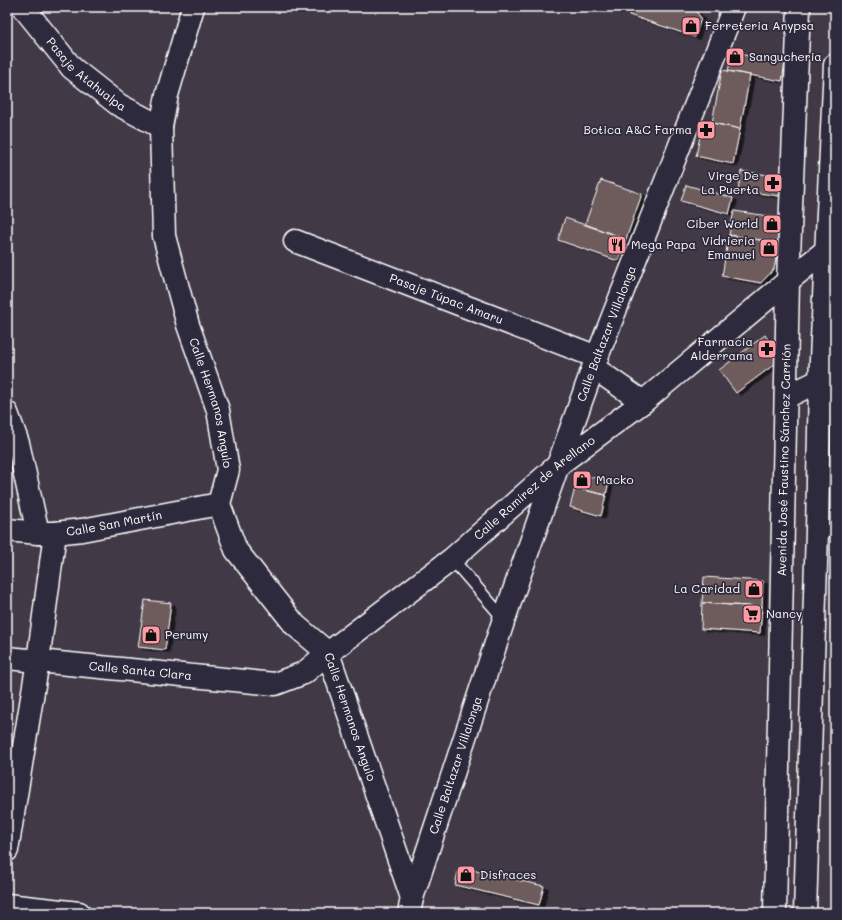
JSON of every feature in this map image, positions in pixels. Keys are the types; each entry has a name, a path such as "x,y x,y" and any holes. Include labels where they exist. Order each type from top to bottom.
{"street":[{"name":"Pasaje Atahualpa","path":"23,7 72,68 119,104 161,128"},
{"name":"Calle Hermanos Angulo","path":"193,7 167,95 161,128 164,236 188,325 218,410 228,470 220,504 236,550 295,625 328,653 410,905"},
{"name":"Calle Baltazar Villalonga","path":"410,905 504,619 558,465 595,363 734,7"},
{"name":"Avenida José Faustino Sánchez Carrión","path":"775,913 788,281 799,7"},
{"path":"805,913 826,531 827,377 835,65"},
{"name":"Pasaje Túpac Amaru","path":"295,241 595,363 643,402"},
{"name":"Calle Ramírez de Arellano","path":"275,684 304,673 452,559 558,465 643,402 830,246"},
{"path":"786,397 827,377"},
{"path":"7,413 47,533 38,661 7,850"},
{"name":"Calle San Martín","path":"7,530 47,533 82,530 220,504"},
{"name":"Calle Santa Clara","path":"7,658 275,684"},
{"path":"7,905 79,913"}],"lane":[{"path":"452,559 504,619"}],"building":[{"path":"632,7 686,7 696,11 701,18 695,37 629,15"},
{"path":"732,53 785,62 782,81 728,71"},
{"path":"722,70 750,75 740,129 712,123"},
{"path":"703,121 740,129 733,164 696,156"},
{"path":"741,171 782,177 779,196 738,190"},
{"path":"601,180 642,194 626,239 585,224"},
{"path":"686,185 733,198 729,214 681,201"},
{"path":"734,211 783,218 779,243 729,235"},
{"path":"565,218 626,239 618,261 558,240"},
{"path":"729,235 779,243 774,269 761,283 722,276"},
{"path":"765,335 776,350 775,364 736,393 719,370"},
{"path":"578,474 609,481 606,495 575,488"},
{"path":"575,488 606,495 601,516 570,507"},
{"path":"704,577 763,581 762,607 702,603"},
{"path":"145,600 171,603 165,650 138,647"},
{"path":"702,603 762,607 760,633 701,629"},
{"path":"833,795 835,795 835,818 832,818"},
{"path":"459,867 544,886 539,905 455,885"}],"place":[{"name":"Ferreteria Anypsa","path":"691,26"},
{"name":"Sangucheria","path":"735,57"},
{"name":"Botica A&C Farma","path":"706,130"},
{"name":"Virge De La Puerta","path":"773,183"},
{"name":"Ciber World","path":"772,224"},
{"name":"Mega Papa","path":"617,245"},
{"name":"Vidrieria Emanuel","path":"769,248"},
{"name":"Farmacia Alderrama","path":"767,349"},
{"name":"Macko","path":"582,480"},
{"name":"La Caridad","path":"754,589"},
{"name":"Nancy","path":"752,614"},
{"name":"Perumy","path":"151,635"},
{"name":"Disfraces","path":"466,875"}]}
